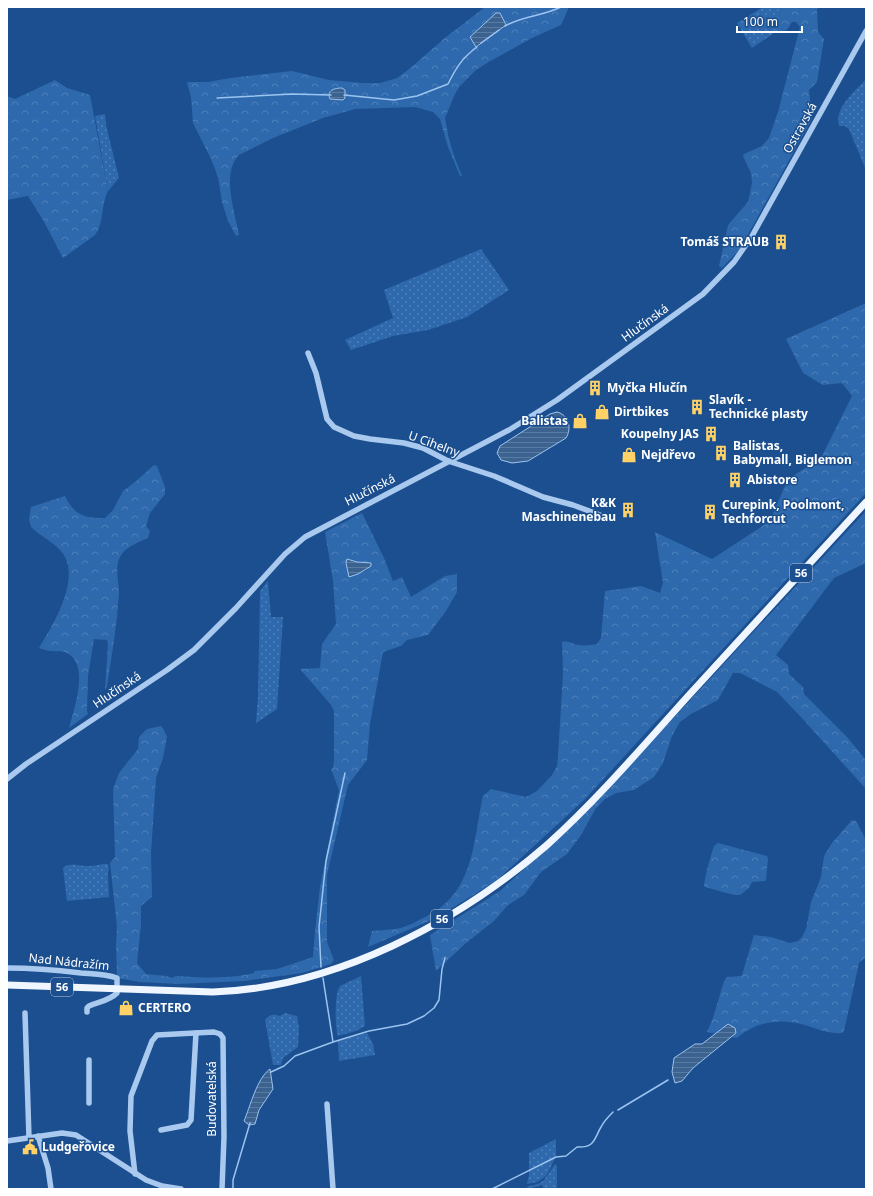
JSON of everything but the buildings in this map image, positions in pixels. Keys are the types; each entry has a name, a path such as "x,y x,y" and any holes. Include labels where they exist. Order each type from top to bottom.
{"main road":[{"name":"56","path":"7,985 213,992 265,987 301,980 361,960 400,942 463,907 508,876 543,848 588,805 866,502"}],"street":[{"name":"Ostravská","path":"752,236 866,31"},
{"name":"Hlučínská","path":"7,779 31,761 168,670 194,650 236,608 285,554 301,540 324,526 509,430 541,410 696,300 726,272 742,252 752,236"},
{"name":"U Cihelny","path":"308,353 316,373 327,419 334,427 354,436 414,446 431,452 448,461 494,476 543,497 573,505 600,515"},
{"name":"Nad Nádražím","path":"7,968 34,968 110,976 117,978 118,989"},
{"path":"88,1009 112,998 118,992 118,989"},
{"path":"25,1013 29,1138"},
{"name":"Budovatelská","path":"136,1174 130,1131 131,1096 152,1041 157,1035 214,1032 220,1034 223,1038 222,1189"},
{"name":"Budovatelská","path":"161,1130 186,1125 191,1120 196,1033"},
{"path":"88,1101 89,1060"},
{"path":"328,1104 333,1189"},
{"path":"7,1141 62,1133 76,1135 154,1184 181,1189"},
{"path":"38,1136 48,1168 51,1189"}],"green space":[{"path":"485,7 569,7 561,25 532,38 487,63 476,70 460,86 445,118 453,153 462,176 460,176 448,147 440,119 433,112 415,107 355,109 323,118 273,138 239,155 231,172 230,182 232,205 239,235 236,236 228,221 222,202 218,177 211,159 193,123 191,97 187,82 208,82 292,71 329,80 380,83 397,78","holes":["496,13 500,13 506,25 477,47 470,37"]},
{"path":"763,7 782,7 774,33 752,48 737,23"},
{"path":"782,7 819,7 817,10 818,32 824,39 817,82 809,90 812,119 740,249 722,268 719,266 728,225 748,202 752,183 751,173 743,156 744,154 762,146 769,138 778,112 800,27 796,22 792,22 787,30 774,33"},
{"path":"866,79 866,170 849,129 845,126 839,126 838,119 842,106 846,100"},
{"path":"55,80 67,88 90,95 108,191 104,202 100,225 95,235 63,258 43,220 28,196 7,200 7,96 15,99"},
{"path":"105,114 106,125 119,178 108,191 95,116"},
{"path":"481,249 509,290 467,317 428,330 393,336 351,350 345,340 393,318 384,290"},
{"path":"866,303 866,493 585,799 496,881 436,918 368,947 372,931 396,929 408,925 427,916 442,906 454,894 462,881 473,850 483,796 491,789 526,797 537,791 552,775 557,766 558,756 563,673 562,642 569,642 576,645 597,644 601,638 605,591 641,586 660,593 663,583 655,532 712,559 770,521 788,479 821,458 852,396 842,383 823,385 803,373 786,339"},
{"path":"154,465 157,466 165,487 165,494 150,513 146,526 150,531 148,538 127,548 119,559 117,567 119,593 118,605 107,686 105,690 107,640 94,639 88,676 88,714 69,728 76,700 79,679 75,660 67,653 48,651 39,648 52,626 64,600 68,586 69,573 67,560 60,550 31,527 29,519 31,507 65,496 77,512 86,516 105,518 113,510 123,491"},
{"path":"866,511 866,563 834,578 776,655 788,665 789,674 803,687 804,694 847,737 866,760 866,789 777,692 740,673 733,673 718,700 691,714 680,722 672,736 663,763 654,777 634,790 616,793 605,799 596,808 581,835 567,854 541,872 524,895 508,905 494,921 466,943 436,971 430,935 500,891 585,813"},
{"path":"362,513 384,558 393,581 402,577 411,597 445,576 457,574 457,592 446,611 428,635 407,640 401,646 383,652 370,724 367,760 348,785 327,875 327,942 334,960 331,964 302,973 244,981 178,984 140,982 117,978 117,927 110,863 115,857 113,789 119,773 138,749 139,737 147,729 161,726 167,737 163,758 156,778 151,853 152,897 141,906 141,925 137,963 146,974 173,978 177,976 216,978 245,975 254,973 254,971 277,969 313,957 320,887 339,790 331,769 333,768 334,760 334,711 331,705 300,669 320,668 322,644 336,624 333,581 325,532","holes":["347,559 357,562 371,563 367,570 349,577"]},
{"path":"268,581 271,617 283,617 277,709 256,723 260,591"},
{"path":"852,820 856,821 866,840 866,957 859,963 844,1031 842,1033 832,1033 796,1023 769,1022 745,1032 737,1038 707,1032 713,1018 724,981 727,977 742,975 754,935 771,937 790,943 798,941 802,937 806,929 811,902 821,877 824,856 832,843"},
{"path":"718,843 767,856 766,880 752,882 749,888 740,895 730,894 705,887 705,880 714,846"},
{"path":"108,864 109,869 109,897 67,901 63,868 69,865 94,866"},
{"path":"361,976 365,1026 356,1031 338,1036 336,1011 338,990 340,986"},
{"path":"285,1013 297,1016 299,1028 298,1047 283,1058 281,1065 273,1065 265,1020 270,1016 280,1016"},
{"path":"367,1033 373,1044 375,1055 339,1061 338,1041"},
{"path":"556,1139 556,1156 546,1176 537,1182 527,1184 529,1175 529,1153"},
{"path":"555,1164 557,1166 557,1189 544,1189 542,1185 527,1189 527,1187 540,1183 544,1180"}],"shaded area":[{"path":"496,13 500,13 506,25 476,47 470,37"},
{"path":"342,88 345,90 345,98 343,100 330,99 329,93 332,90"},
{"path":"557,412 567,419 569,430 566,438 528,461 512,463 501,460 497,453 500,446 550,414"},
{"path":"347,559 357,562 371,563 371,566 358,574 349,577 346,563"},
{"path":"728,1024 735,1028 736,1033 693,1068 682,1081 675,1083 672,1072 674,1058 695,1044 702,1044"},
{"path":"270,1069 273,1089 259,1110 255,1124 249,1125 244,1121 251,1101 261,1079"}],"waterway":[{"path":"505,26 518,20 561,7"},
{"path":"481,43 499,30"},
{"path":"344,95 394,100 417,96 448,84 467,55 477,47"},
{"path":"217,98 292,94 331,95"},
{"path":"321,967 319,927 326,861 345,773"},
{"path":"271,1072 284,1066 295,1056 333,1042 369,1031 407,1024 424,1016 434,1008 439,1000 442,969 445,958"},
{"path":"323,978 333,1042"},
{"path":"618,1110 668,1080"},
{"path":"492,1189 556,1157 566,1156 577,1147 583,1147 591,1144 608,1117 613,1112"},
{"path":"233,1189 233,1180 250,1123"}],"place":[{"name":"Tomáš STRAUB","path":"781,242"},
{"name":"Myčka Hlučín","path":"595,388"},
{"name":"Slavík - Technické plasty","path":"697,407"},
{"name":"Dirtbikes","path":"602,412"},
{"name":"Balistas","path":"580,421"},
{"name":"Koupelny JAS","path":"711,434"},
{"name":"Balistas, Babymall, Biglemon","path":"721,453"},
{"name":"Nejdřevo","path":"629,455"},
{"name":"Abistore","path":"735,480"},
{"name":"K&K Maschinenebau","path":"628,510"},
{"name":"Curepink, Poolmont, Techforcut","path":"710,512"},
{"name":"CERTERO","path":"126,1008"},
{"name":"Ludgeřovice","path":"30,1147"}]}
